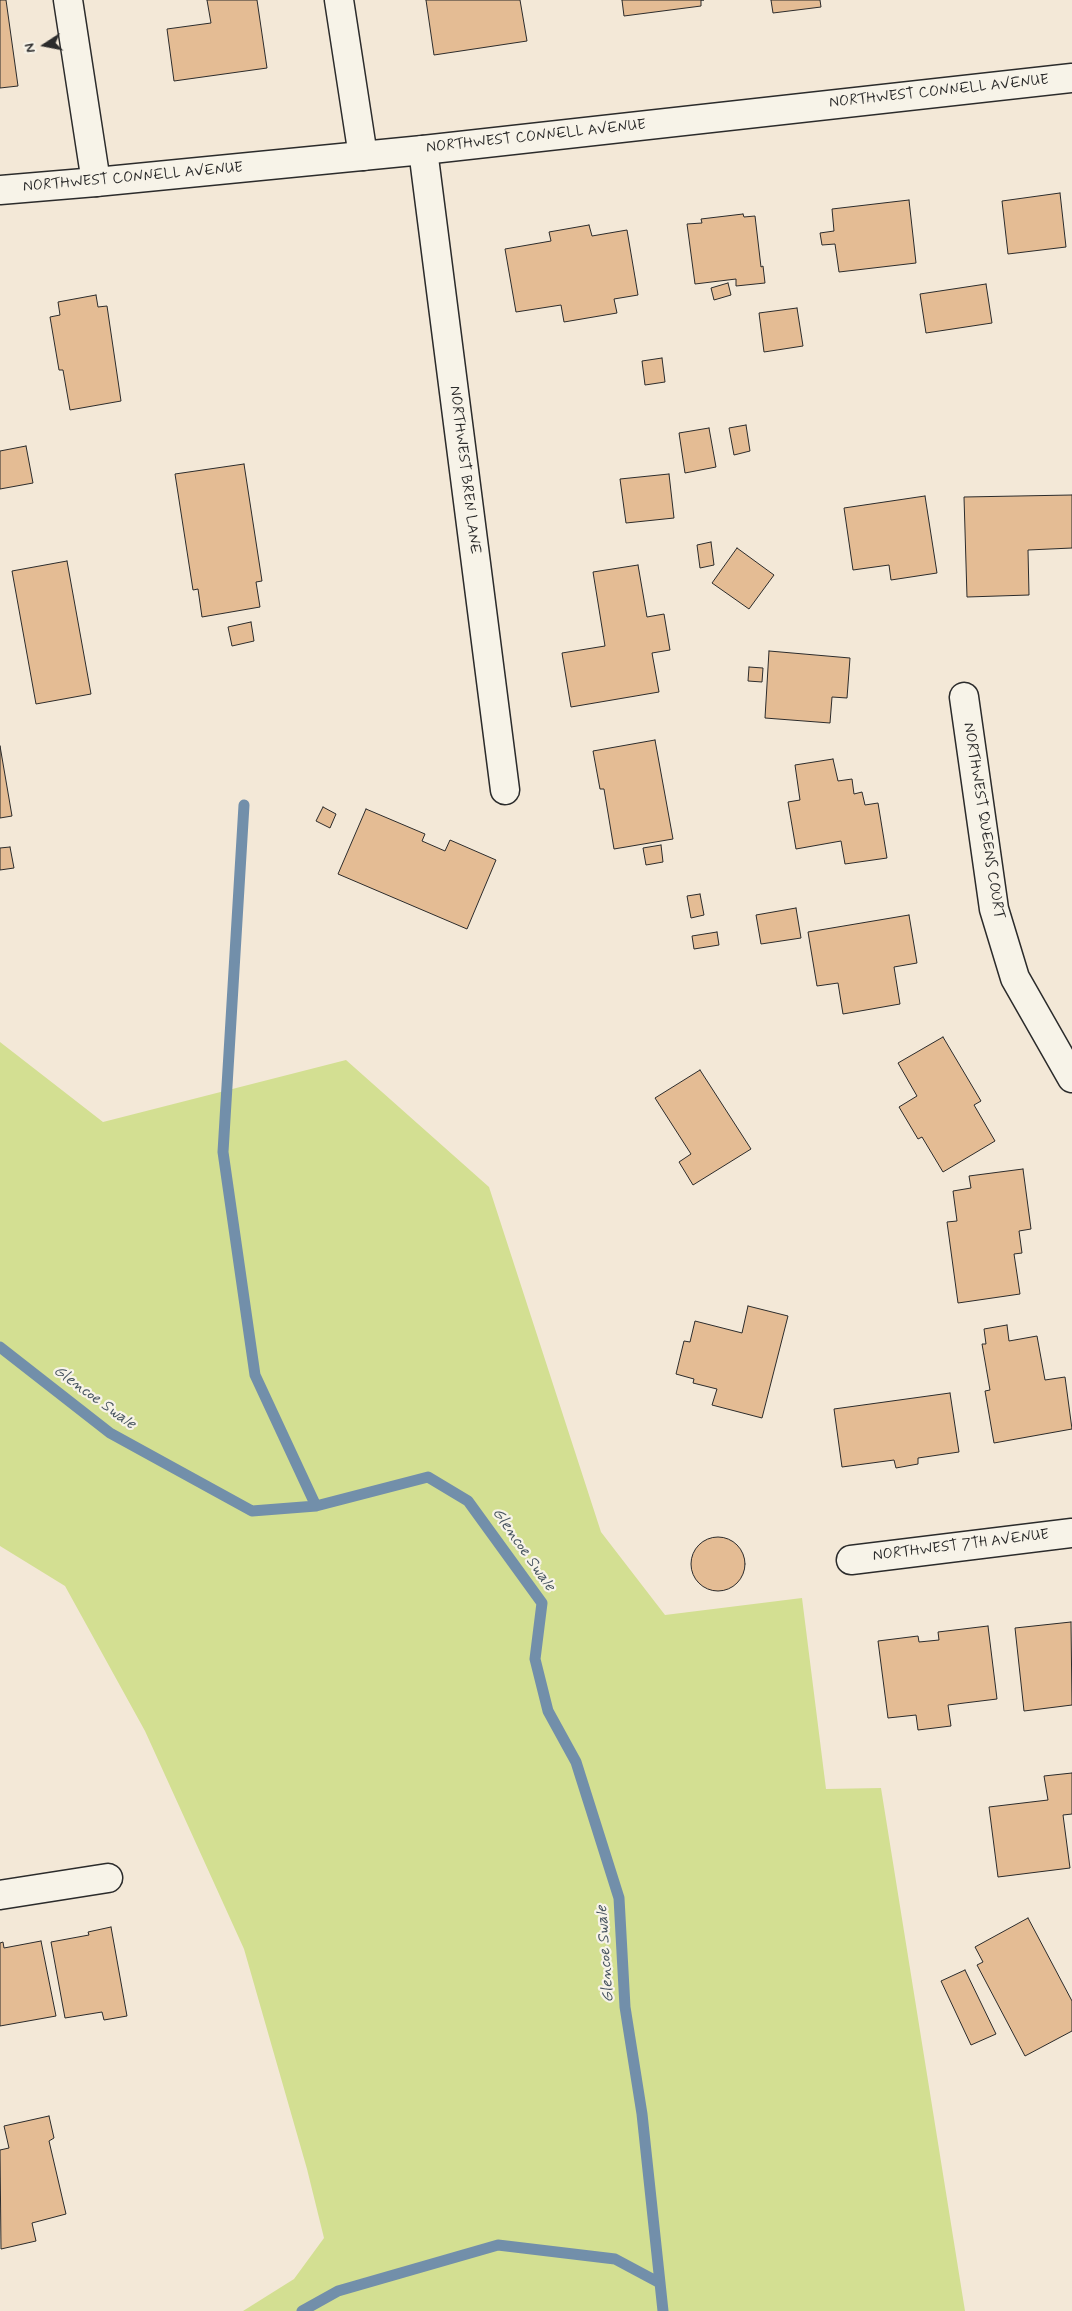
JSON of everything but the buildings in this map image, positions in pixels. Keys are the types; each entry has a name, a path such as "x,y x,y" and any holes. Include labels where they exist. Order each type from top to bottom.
{"street":[{"path":"68,0 96,182"},
{"path":"340,0 363,156"},
{"name":"NORTHWEST CONNELL AVENUE","path":"0,190 423,150 1072,78"},
{"name":"NORTHWEST BREN LANE","path":"423,150 505,790"},
{"name":"NORTHWEST QUEENS COURT","path":"964,697 994,909 1015,978 1072,1078"},
{"name":"NORTHWEST 7TH AVENUE","path":"851,1560 1072,1533"},
{"path":"0,1895 108,1878"}],"green space":[{"path":"0,1042 103,1122 346,1060 489,1187 601,1532 665,1615 802,1598 826,1789 881,1788 965,2311 243,2311 294,2279 324,2238 307,2169 244,1949 145,1731 65,1586 0,1546"}],"waterway":[{"path":"244,805 223,1152 255,1375 316,1506"},
{"name":"Glencoe Swale","path":"0,1347 110,1433 252,1511 316,1506 428,1477 468,1501 542,1603 535,1659 548,1711 576,1762 619,1898 625,2007 642,2114 663,2311"},
{"path":"302,2311 338,2291 498,2245 615,2259 658,2282"}]}
